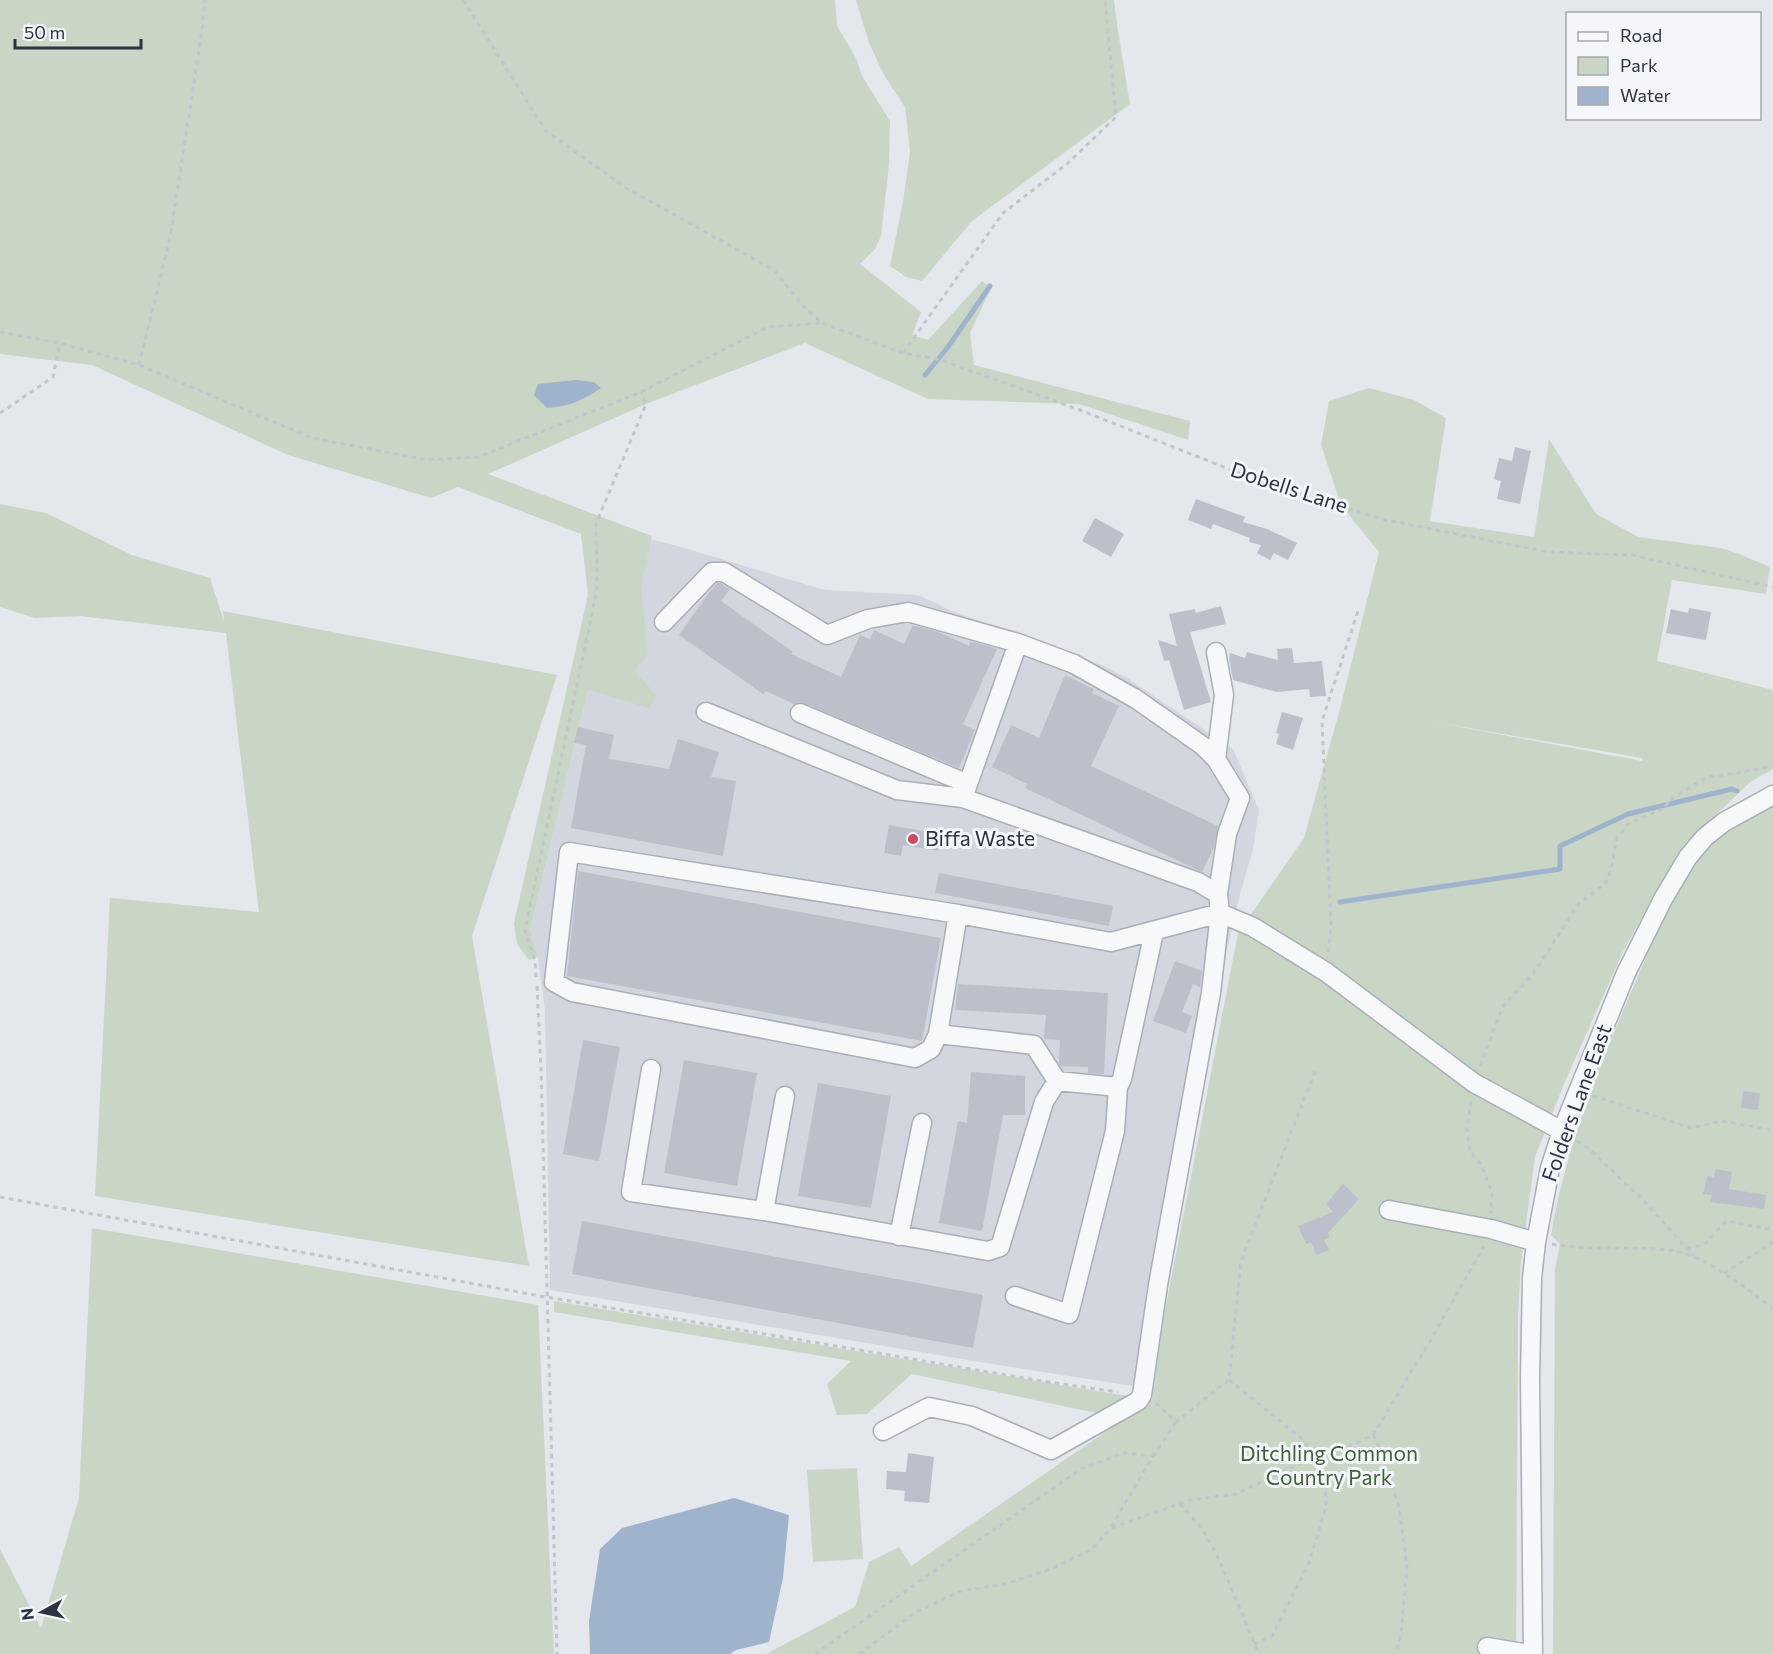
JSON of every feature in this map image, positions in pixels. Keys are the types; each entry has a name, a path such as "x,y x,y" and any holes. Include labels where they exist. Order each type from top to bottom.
{"street":[{"path":"664,622 712,572 724,572 827,636 868,619 908,612 1018,643 1074,664 1136,699 1203,746 1216,759 1240,798 1227,834 1218,894 1220,913 1211,993 1158,1285 1142,1395 1138,1401 1052,1450 972,1416 929,1407 883,1431"},
{"path":"966,791 1018,643"},
{"path":"1216,652 1224,695 1216,759"},
{"path":"706,712 897,790 966,791"},
{"path":"800,713 966,791 1198,882 1218,894"},
{"name":"Folders Lane East","path":"1532,1654 1530,1323 1532,1278 1544,1194 1562,1131 1577,1091 1626,973 1662,899 1688,857 1705,837 1724,822 1773,795"},
{"path":"958,914 938,1034 931,1048 915,1058 572,992 554,982 569,852 958,914 1111,942 1220,913 1253,927 1326,972 1474,1083 1562,1131"},
{"path":"1015,1296 1069,1314 1114,1131 1119,1087 1154,932"},
{"path":"938,1034 1034,1046 1057,1081"},
{"path":"651,1069 631,1192 764,1211 988,1251 1000,1247 1044,1102 1057,1081"},
{"path":"1057,1081 1119,1087"},
{"path":"764,1211 785,1096"},
{"path":"899,1236 922,1123"},
{"path":"1389,1210 1491,1229 1536,1242"},
{"path":"1487,1647 1532,1654"}],"path":[{"path":"139,365 170,238 202,30 204,0"},
{"path":"463,0 546,131 628,189 774,270 805,308 822,323"},
{"path":"903,353 1003,213 1068,163 1116,117 1105,0"},
{"path":"0,332 60,343 139,365 312,438 428,460 478,457 641,392 768,327 822,323"},
{"name":"Dobells Lane","path":"822,323 903,353 936,358 1080,410 1259,481 1381,519 1548,552 1631,555 1773,587"},
{"path":"0,413 53,378 60,343"},
{"path":"556,1654 541,1057 535,961 525,930 597,590 596,524 646,404 641,392"},
{"path":"1326,972 1330,925 1322,721 1358,611"},
{"path":"1111,1528 1190,1500 1236,1494 1316,1456 1346,1448 1373,1435 1482,1251 1491,1229 1492,1192 1480,1164 1470,1152 1467,1128 1474,1083 1503,1006 1533,974 1579,903 1605,884 1611,870 1617,838 1629,822 1665,808 1668,801 1707,777 1773,766"},
{"path":"859,1654 918,1611 961,1591 1005,1584 1053,1568 1090,1550 1111,1528 1153,1456 1176,1422 1229,1380 1241,1261 1316,1069"},
{"path":"1577,1091 1692,1128 1720,1121 1773,1130"},
{"path":"1562,1131 1588,1148 1643,1200 1695,1257"},
{"path":"0,1197 546,1297 1042,1381 1142,1395"},
{"path":"1687,1248 1704,1245 1726,1221 1773,1230"},
{"path":"1536,1242 1569,1247 1670,1250 1695,1257 1773,1308"},
{"path":"1723,1274 1773,1242"},
{"path":"1229,1380 1300,1437 1316,1456 1325,1483 1326,1506 1309,1563 1272,1636 1254,1644"},
{"path":"1159,1406 1176,1422"},
{"path":"1373,1435 1381,1450 1399,1507 1407,1567 1401,1634 1396,1654"},
{"path":"1346,1448 1381,1450"},
{"path":"815,1654 1081,1470 1123,1453 1153,1456"},
{"path":"1180,1504 1200,1526 1217,1555 1259,1654"}],"shaded area":[{"path":"604,527 681,547 825,590 918,595 952,611 1101,665 1127,678 1233,749 1259,810 1253,849 1240,894 1150,1282 1139,1387 550,1290 545,1010 538,957 530,931 588,690"}],"green space":[{"path":"0,0 835,0 837,26 856,58 862,76 890,121 889,164 881,236 875,249 860,264 921,312 912,335 928,340 982,281 991,288 970,333 974,365 1190,421 1188,440 1079,404 928,399 805,343 646,404 488,474 652,536 641,586 648,654 635,671 657,696 649,708 588,690 530,930 538,957 529,960 517,944 514,923 588,595 581,534 458,487 431,498 288,455 92,365 0,354"},
{"path":"856,0 1114,0 1130,104 972,221 922,281 906,277 890,266 910,152 905,107 884,75 869,43"},
{"name":"Ditchling Common Country Park","path":"1369,388 1414,400 1446,418 1430,521 1534,537 1549,439 1596,514 1638,537 1721,548 1770,567 1766,594 1672,580 1657,661 1773,690 1773,769 1750,782 1692,838 1657,889 1622,954 1564,1084 1535,1157 1521,1262 1518,1316 1516,1654 766,1654 855,1607 869,1562 899,1547 911,1566 1124,1419 912,1374 867,1414 837,1415 827,1384 851,1361 554,1312 554,1301 1152,1400 1163,1321 1238,933 1304,838 1341,705 1379,552 1341,505 1321,445 1329,401","holes":["1428,721 1642,758 1642,761"]},
{"path":"0,504 46,513 132,555 210,578 224,622 223,611 557,675 472,936 529,1266 95,1196 110,898 259,912 226,633 80,616 35,618 0,607"},
{"path":"1773,806 1773,1654 1553,1654 1555,1269 1560,1244 1551,1235 1558,1200 1588,1098 1662,919 1686,873 1714,840"},
{"path":"92,1228 538,1305 554,1654 0,1654 0,1549 41,1628 79,1498"},
{"path":"857,1468 863,1559 813,1562 807,1470"}],"water":[{"path":"576,380 594,382 601,388 576,402 547,408 534,395 538,384"},
{"path":"734,1498 789,1515 783,1578 769,1642 736,1650 730,1654 590,1654 589,1621 600,1549 622,1528"}],"building":[{"path":"1515,447 1531,451 1520,504 1497,499 1501,481 1494,479 1499,458 1512,461"},
{"path":"1196,499 1245,517 1243,522 1267,529 1297,543 1288,560 1274,553 1270,560 1257,553 1261,545 1249,542 1250,538 1213,524 1211,529 1188,520"},
{"path":"1095,518 1124,534 1111,557 1082,541"},
{"path":"717,583 730,589 721,601 793,652 791,654 841,677 860,635 870,639 874,630 904,644 913,625 939,632 969,646 970,641 997,649 963,724 975,730 959,768 804,703 794,704 766,691 763,694 679,635"},
{"path":"1221,606 1226,624 1190,632 1211,702 1184,710 1169,660 1164,661 1158,640 1177,646 1169,614 1195,609 1196,613"},
{"path":"1689,608 1711,612 1706,640 1666,633 1671,609 1688,613"},
{"path":"1292,648 1294,663 1322,661 1326,696 1310,697 1309,689 1277,692 1233,680 1230,653 1245,658 1247,652 1278,660 1277,649"},
{"path":"1065,675 1094,689 1092,693 1119,706 1091,766 1218,826 1214,847 1202,872 1025,788 1027,784 992,767 1011,725 1039,738"},
{"path":"1282,712 1303,718 1293,750 1276,744 1279,734 1276,733"},
{"path":"578,727 614,735 609,759 669,769 678,739 719,752 711,777 736,781 723,856 571,828 586,745 574,743"},
{"name":"Biffa Waste","path":"889,825 941,834 938,851 903,845 901,856 884,853"},
{"path":"578,871 941,938 922,1041 567,976"},
{"path":"939,873 1113,906 1109,926 935,893"},
{"path":"1175,961 1202,971 1200,987 1193,984 1182,1012 1192,1016 1186,1033 1153,1021"},
{"path":"958,984 1108,993 1104,1074 1088,1073 1088,1067 1061,1066 1059,1063 1060,1040 1044,1039 1046,1015 955,1010"},
{"path":"583,1040 620,1047 599,1161 563,1154"},
{"path":"684,1060 757,1073 737,1186 664,1173"},
{"path":"971,1072 1025,1076 1025,1115 1003,1115 982,1231 939,1223 958,1121 967,1123"},
{"path":"818,1083 891,1096 871,1208 798,1196"},
{"path":"1743,1091 1760,1093 1758,1110 1741,1108"},
{"path":"1715,1169 1732,1172 1729,1189 1766,1195 1764,1209 1710,1202 1712,1195 1703,1194 1707,1176 1714,1177"},
{"path":"1343,1184 1359,1199 1328,1233 1330,1237 1324,1240 1329,1250 1316,1255 1311,1242 1306,1244 1298,1226 1333,1212 1326,1204"},
{"path":"582,1221 983,1295 973,1348 572,1274"},
{"path":"908,1453 934,1457 929,1503 904,1501 905,1491 886,1489 887,1471 906,1472"}],"waterway":[{"path":"925,375 948,347 990,286"},
{"path":"1340,902 1560,869 1560,846 1628,814 1732,789 1737,791"}],"place":[{"name":"Biffa Waste","path":"913,839"}]}
